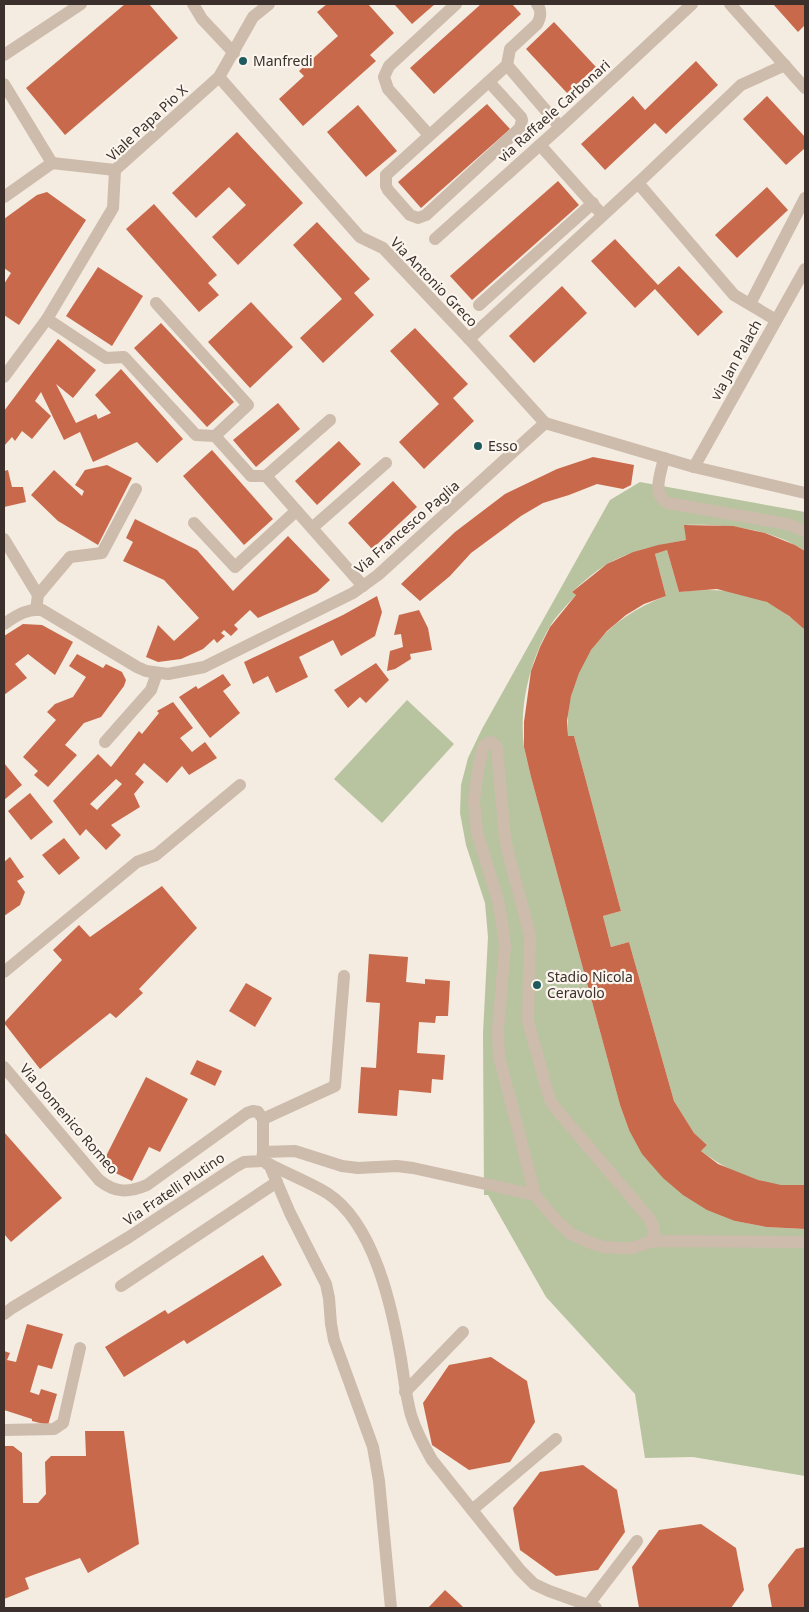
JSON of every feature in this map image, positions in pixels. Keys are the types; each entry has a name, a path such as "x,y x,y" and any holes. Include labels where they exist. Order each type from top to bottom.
{"street":[{"path":"4,55 81,4"},
{"path":"193,4 202,19 234,53"},
{"name":"Viale Papa Pio X","path":"4,378 47,319 113,208 115,170 219,77 253,17 269,4"},
{"path":"429,135 388,89 384,77 389,66 456,4"},
{"path":"489,82 521,117 520,128 426,215 414,218 388,190 385,181 388,172 429,135 507,66 510,49 540,19 541,14 537,4"},
{"name":"via Raffaele Carbonari","path":"435,239 560,127 692,4"},
{"path":"730,4 805,88"},
{"path":"469,339 741,85 785,65"},
{"path":"507,66 560,127"},
{"name":"Via Antonio Greco","path":"219,77 360,237 383,248 545,423"},
{"path":"4,84 52,163"},
{"path":"540,145 603,215"},
{"path":"4,197 52,163 115,170"},
{"path":"638,182 734,295 776,320"},
{"path":"750,304 805,198"},
{"path":"479,304 592,204"},
{"name":"via Jan Palach","path":"694,466 805,269"},
{"path":"156,303 248,405 215,436"},
{"path":"47,319 106,358 124,357 196,435 215,436 251,476 266,476 330,420"},
{"path":"545,423 664,458 805,493"},
{"name":"Via Francesco Paglia","path":"36,610 50,614 137,667 157,673 182,672 204,667 353,593 363,586 378,575 545,423"},
{"path":"664,458 658,487 658,493 663,501 787,524 805,531"},
{"path":"312,528 386,463"},
{"path":"266,476 363,586"},
{"path":"4,624 19,614 36,610 38,595 70,558 102,553 136,489"},
{"path":"194,523 235,566 296,510"},
{"path":"4,539 38,595"},
{"path":"105,742 151,690 157,673"},
{"path":"654,1242 654,1228 649,1218 551,1102 528,1021 530,935 508,856 497,748 491,742 484,748 478,771 474,800 477,832 498,900 505,946 498,1030 499,1056 535,1195 555,1219 571,1234 604,1247 632,1248 654,1242 805,1242"},
{"path":"4,972 136,862 156,855 240,785"},
{"path":"344,976 335,1086 263,1119 265,1159 326,1284 334,1340 373,1447 379,1481 391,1608"},
{"name":"Via Domenico Romeo","path":"4,1067 99,1180 116,1190 136,1190 147,1185 247,1113 258,1112 263,1119"},
{"name":"Via Fratelli Plutino","path":"4,1314 129,1237 234,1166 244,1162 295,1151 342,1166 358,1168 397,1166 414,1168 535,1195"},
{"path":"265,1159 328,1194 349,1213 363,1235 383,1286 393,1321 405,1392 421,1441 432,1460 520,1570 534,1584 592,1607 637,1541"},
{"path":"121,1286 277,1182"},
{"path":"405,1392 463,1332"},
{"path":"4,1430 54,1429 63,1423 80,1348"},
{"path":"472,1510 556,1440"}],"green space":[{"name":"Stadio Nicola Ceravolo","path":"640,482 805,512 805,551 791,543 762,532 716,525 685,525 686,540 655,546 625,555 593,574 572,592 576,595 555,619 542,642 527,686 524,701 523,732 524,747 531,777 620,1105 629,1130 735,1221 766,1227 805,1229 805,1476 693,1457 645,1458 635,1394 546,1297 488,1195 484,1195 483,1033 488,937 485,903 466,845 460,813 461,785 468,758 482,729 610,500"},
{"name":"Stadio Nicola Ceravolo","path":"667,550 679,592 713,590 746,594 772,605 805,630 805,1185 770,1184 749,1178 729,1169 701,1151 707,1145 694,1133 674,1101 629,942 611,947 603,916 621,911 574,736 568,736 568,711 573,688 581,667 592,649 606,632 644,606 666,596 655,554"},
{"path":"407,700 454,744 382,823 334,779"}],"building":[{"path":"125,4 149,4 178,38 65,135 26,88"},
{"path":"327,4 368,4 394,33 370,55 376,61 303,126 279,99 304,76 299,71 338,36 317,12"},
{"path":"394,4 435,4 412,24"},
{"path":"481,4 512,4 521,14 434,94 410,68"},
{"path":"773,4 805,4 805,25 798,32"},
{"path":"554,22 596,67 567,93 526,49"},
{"path":"696,61 718,85 666,134 655,123 605,170 581,144 633,96 645,110"},
{"path":"767,96 805,137 805,148 786,165 743,119"},
{"path":"487,104 510,129 421,208 398,182"},
{"path":"358,105 397,151 366,177 327,132"},
{"path":"237,132 303,203 238,265 212,237 246,205 229,187 196,218 172,193"},
{"path":"558,181 579,205 472,300 450,276"},
{"path":"767,187 788,210 737,258 715,235"},
{"path":"47,192 86,220 19,325 4,315 4,284 11,273 4,268 4,219 37,195"},
{"path":"154,204 217,275 208,283 219,295 199,312 126,229"},
{"path":"317,222 370,279 354,293 374,315 323,363 300,338 342,299 293,245"},
{"path":"615,239 658,285 679,266 723,312 698,336 655,289 635,308 591,261"},
{"path":"98,267 143,296 112,346 66,316"},
{"path":"562,286 587,313 534,363 509,336"},
{"path":"251,302 293,347 250,388 208,342"},
{"path":"161,323 234,402 207,427 134,348"},
{"path":"415,328 468,384 453,398 474,421 424,469 399,442 439,404 390,351"},
{"path":"58,339 96,370 73,398 56,384 76,423 96,414 98,419 111,413 95,395 121,369 183,439 157,463 137,442 93,462 80,432 64,440 41,392 35,401 51,416 32,439 22,431 15,441 12,437 4,446 4,411"},
{"path":"278,403 300,429 256,467 233,440"},
{"path":"339,441 361,464 317,505 295,481"},
{"path":"212,450 273,519 244,545 183,476"},
{"path":"593,457 634,465 631,485 623,489 597,484 543,503 521,516 471,553 450,576 420,601 401,584 455,532 505,494 557,469"},
{"path":"107,465 132,478 98,545 58,521 31,495 54,470 82,496 84,491 75,485 85,470"},
{"path":"8,470 12,487 23,487 26,502 4,507 4,471"},
{"path":"393,481 417,507 372,549 348,523"},
{"path":"135,519 197,550 233,591 288,536 330,580 317,592 258,618 250,610 234,625 238,629 231,636 224,630 221,633 225,636 217,643 214,639 203,649 181,659 158,662 146,657 158,625 174,641 199,618 164,580 123,561 133,542 126,538"},
{"path":"684,525 733,526 765,533 805,551 805,630 789,616 767,602 717,589 679,592 667,550 655,554 666,596 644,604 626,615 607,631 591,650 579,673 571,696 567,721 568,736 574,736 621,911 603,916 611,947 629,942 674,1101 694,1133 707,1145 701,1151 718,1164 758,1180 781,1185 805,1185 805,1229 766,1227 735,1221 707,1210 683,1195 663,1178 642,1154 629,1130 620,1105 524,747 524,722 531,671 550,627 576,595 572,592 607,564 633,552 686,540"},
{"path":"377,596 382,612 375,636 341,656 333,640 299,657 308,677 276,693 268,676 253,684 244,662 343,615"},
{"path":"419,610 428,628 432,650 410,654 411,659 395,669 387,671 390,651 403,647 401,634 394,635 399,615"},
{"path":"23,624 42,625 73,642 55,675 28,654 15,664 27,678 4,695 4,636"},
{"path":"77,654 103,668 106,664 122,672 126,680 124,686 101,717 84,723 65,745 77,755 48,787 34,775 38,771 23,757 56,720 47,712 55,704 73,697 86,677 69,666"},
{"path":"376,663 389,680 366,703 360,697 348,708 334,690"},
{"path":"223,674 231,685 223,691 240,713 210,738 179,697 196,686 198,689"},
{"path":"173,702 193,728 180,738 192,752 205,742 217,758 189,775 182,766 167,783 144,763 135,774 144,782 134,794 140,807 111,825 121,835 106,850 86,829 80,836 53,801 98,754 111,767 139,731 142,734 159,713 157,711","holes":["116,779 122,784 97,810 90,804"]},
{"path":"4,763 22,785 4,800"},
{"path":"30,793 53,822 31,840 8,811"},
{"path":"64,838 80,858 59,875 42,855"},
{"path":"10,857 24,877 17,881 25,892 20,905 4,916 4,862"},
{"path":"162,886 197,928 139,989 143,993 116,1018 110,1013 40,1069 4,1023 62,960 53,950 79,925 90,937"},
{"path":"369,954 408,957 406,982 425,984 425,979 450,981 448,1016 436,1016 435,1023 419,1022 417,1053 445,1055 443,1080 432,1079 431,1093 399,1090 397,1116 358,1113 361,1067 376,1068 380,1003 366,1002"},
{"path":"246,983 272,998 255,1027 229,1011"},
{"path":"197,1060 222,1071 215,1086 190,1074"},
{"path":"146,1077 188,1099 160,1152 149,1147 132,1181 101,1166"},
{"path":"4,1132 62,1198 11,1242 4,1234"},
{"path":"263,1255 282,1285 187,1344 184,1340 124,1377 105,1347 165,1310 168,1314"},
{"path":"27,1324 63,1334 52,1369 38,1365 30,1392 39,1395 41,1389 57,1394 48,1425 4,1410 4,1351 10,1353 7,1360 16,1362"},
{"path":"491,1357 527,1381 535,1422 510,1462 469,1470 432,1445 423,1403 449,1365"},
{"path":"85,1431 124,1431 139,1544 88,1573 80,1558 25,1578 29,1589 4,1599 4,1446 13,1446 22,1453 23,1503 38,1503 46,1494 45,1462 51,1456 86,1456"},
{"path":"583,1465 617,1490 625,1532 598,1570 556,1576 520,1550 513,1508 540,1472"},
{"path":"701,1524 736,1548 744,1590 731,1608 639,1608 632,1567 659,1530"},
{"path":"805,1547 805,1608 772,1608 768,1585 796,1549"},
{"path":"445,1590 460,1604 464,1608 428,1608"}],"place":[{"name":"Manfredi","path":"243,61"},
{"name":"Esso","path":"478,446"},
{"name":"Stadio Nicola Ceravolo","path":"537,985"}]}
